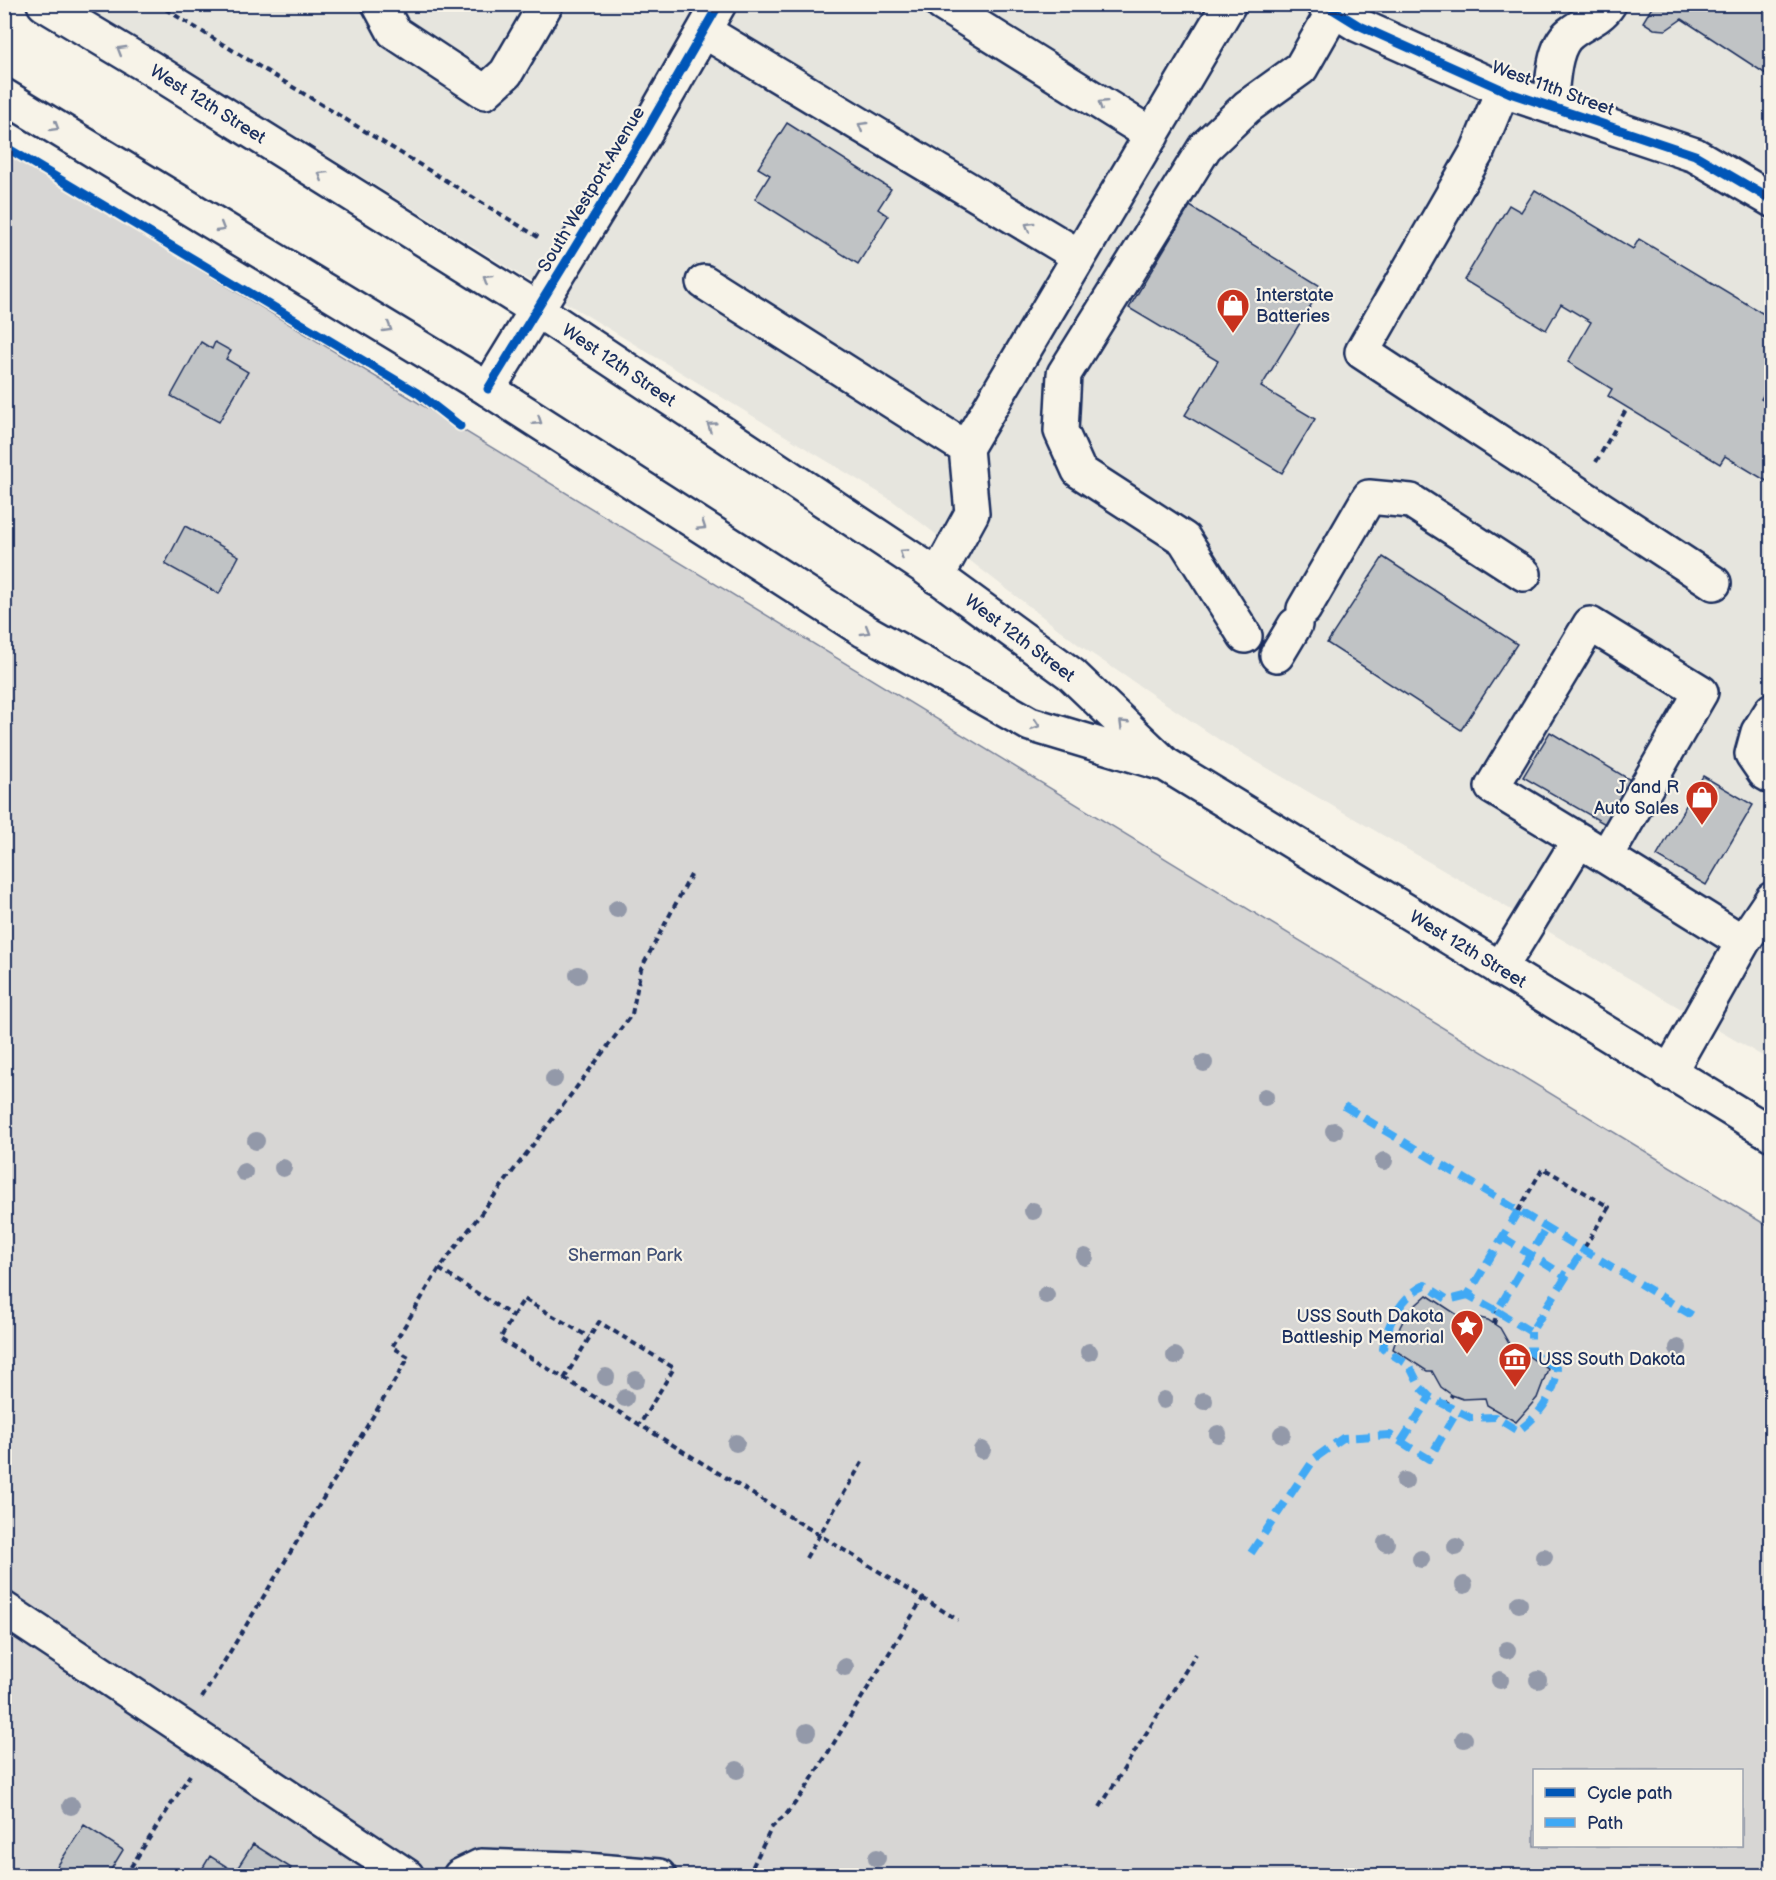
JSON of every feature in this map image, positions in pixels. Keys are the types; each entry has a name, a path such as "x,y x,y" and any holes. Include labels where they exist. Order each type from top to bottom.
{"main road":[{"name":"West 12th Street","path":"44,4 537,310 937,577 1071,674 1165,764 1772,1134"},
{"path":"380,4 394,32 485,92 506,73 546,4"},
{"path":"942,4 1152,135"},
{"path":"937,577 972,513 966,448 1229,4"},
{"path":"1550,106 1557,56 1569,33 1603,13 1610,4"},
{"path":"1245,636 1184,539 1079,471 1061,431 1064,374 1205,147 1247,107 1301,68 1329,7"},
{"name":"West 11th Street","path":"1329,7 1358,25 1503,89 1695,155 1772,200"},
{"name":"South Westport Avenue","path":"488,389 712,18"},
{"path":"712,18 1079,256"},
{"path":"1503,89 1477,152 1362,352 1714,583"},
{"name":"West 12th Street","path":"4,96 488,389 865,631 1030,724 1165,764"},
{"path":"704,282 966,448"},
{"path":"1277,655 1369,497 1411,501 1524,574"},
{"path":"1606,857 1701,692 1590,624 1492,786 1606,857 1743,942"},
{"path":"1772,710 1758,732 1752,754 1766,773 1772,777"},
{"path":"1500,969 1579,840"},
{"path":"1669,1073 1743,942 1772,899"},
{"path":"4,1609 196,1738 408,1875"},
{"path":"460,1875 481,1866 659,1875"}],"path":[{"path":"157,4 569,258"},
{"path":"1578,494 1627,408"},
{"path":"125,1875 196,1738 409,1357 392,1347 439,1269 632,1014 641,969 691,875"},
{"path":"1518,1211 1543,1168 1609,1207 1583,1250"},
{"path":"439,1269 513,1316"},
{"path":"589,1338 524,1299 500,1339 958,1620"},
{"path":"1494,1324 1497,1311"},
{"path":"564,1378 599,1322 674,1368 640,1425"},
{"path":"1445,1406 1452,1395"},
{"path":"806,1558 864,1459"},
{"path":"748,1875 772,1827 785,1816 805,1790 923,1598"},
{"path":"1100,1807 1196,1654"}],"shaded area":[{"path":"84,5 1771,5 1771,1061 1221,741 1079,645 893,501 525,278"}],"green space":[{"name":"Sherman Park","path":"4,150 1771,1228 1771,1875 5,1875"}],"building":[{"path":"1654,4 1772,4 1772,78 1682,19 1666,30 1654,29 1643,22"},
{"path":"787,123 891,189 878,209 888,216 858,264 755,199 770,175 758,168"},
{"path":"1535,190 1633,249 1639,239 1772,319 1772,381 1761,399 1772,405 1772,477 1768,482 1725,456 1720,464 1608,396 1612,389 1568,362 1591,322 1561,304 1546,330 1464,280 1509,205 1521,212"},
{"name":"Interstate Batteries","path":"1190,206 1322,287 1261,387 1315,419 1282,473 1185,415 1218,361 1129,308"},
{"path":"201,342 212,349 215,342 231,351 226,359 248,372 219,422 171,396"},
{"path":"185,526 239,556 219,594 165,564"},
{"path":"1383,557 1517,644 1461,730 1327,643"},
{"path":"1550,732 1632,781 1607,825 1523,777"},
{"path":"1703,776 1753,805 1706,885 1657,856"},
{"path":"1427,1295 1462,1318 1476,1317 1488,1320 1500,1328 1512,1349 1516,1348 1548,1369 1537,1398 1516,1422 1487,1405 1485,1398 1463,1399 1452,1395 1441,1387 1432,1371 1427,1371 1393,1349 1407,1313"},
{"path":"84,1825 123,1850 107,1876 51,1876"},
{"path":"253,1844 291,1868 286,1876 198,1876 210,1856 235,1872"}],"marked path":[{"path":"1344,1106 1695,1317"},
{"path":"1518,1211 1468,1295 1497,1311 1546,1228"},
{"path":"1502,1237 1565,1276"},
{"path":"1497,1311 1531,1332 1583,1250"},
{"path":"1468,1295 1448,1300 1425,1285 1402,1303 1388,1330 1383,1349 1409,1365 1420,1387 1430,1397 1471,1418 1495,1417 1518,1431 1533,1419 1545,1404 1556,1379 1557,1369 1531,1352 1531,1332"},
{"path":"1401,1442 1430,1397"},
{"path":"1251,1553 1315,1458 1343,1438 1390,1435 1429,1459 1456,1413"}],"cycle path":[{"path":"488,389 645,133 719,4"},
{"path":"1324,4 1358,25 1510,93 1695,155 1772,200"},
{"path":"4,146 419,394 460,426"}],"place":[{"name":"Interstate Batteries","path":"1233,334"},
{"name":"J and R Auto Sales","path":"1702,826"},
{"name":"USS South Dakota Battleship Memorial","path":"1467,1355"},
{"name":"USS South Dakota","path":"1515,1388"}]}
